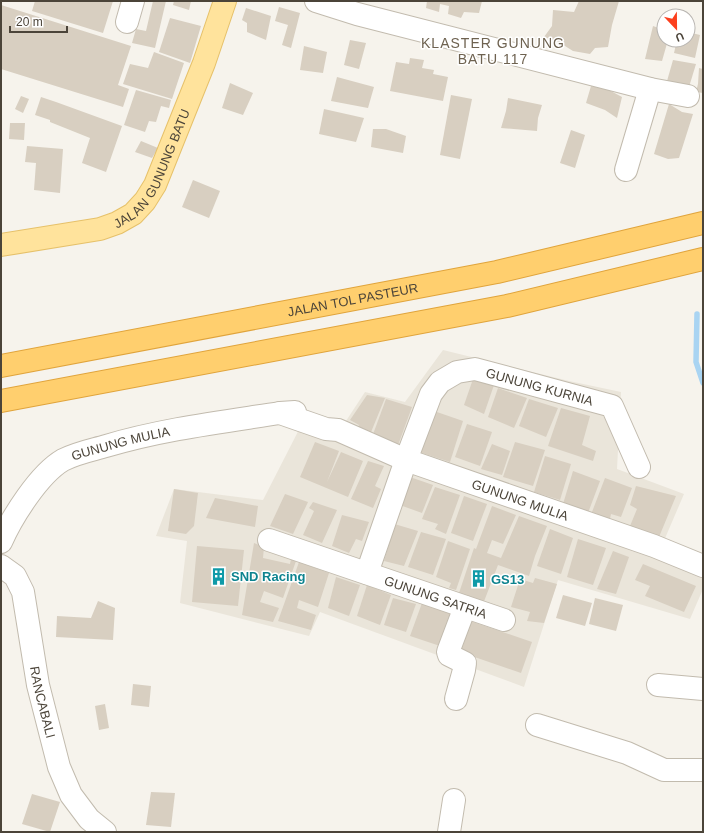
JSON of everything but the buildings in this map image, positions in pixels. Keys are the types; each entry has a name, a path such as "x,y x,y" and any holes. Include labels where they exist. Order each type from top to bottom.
{"highway":[{"name":"JALAN TOL PASTEUR","path":"1,366 497,272 703,223"},
{"path":"1,401 507,306 703,259"}],"main road":[{"name":"JALAN GUNUNG BATU","path":"1,245 100,229 117,223 133,214 145,201 154,185 204,64 225,1"}],"street":[{"path":"127,22 133,1"},
{"path":"316,1 357,14 650,89 688,96"},
{"path":"626,170 650,89"},
{"name":"GUNUNG KURNIA","path":"406,460 431,394 440,382 457,372 475,369 612,406 638,467"},
{"name":"GUNUNG MULIA","path":"1,542 20,507 45,475 63,460 76,454 178,428 280,413 297,412 329,422 338,430 406,460 654,546 703,566"},
{"name":"GUNUNG SATRIA","path":"367,573 406,460"},
{"name":"GUNUNG SATRIA","path":"269,540 504,620"},
{"name":"RANCABALI","path":"1,566 15,576 23,592 38,685 60,767 72,795 89,819 105,832"},
{"path":"456,699 465,663 450,655 448,652 465,607"},
{"path":"658,685 703,689"},
{"path":"537,725 627,753 664,770 703,770"},
{"path":"449,832 454,800"}],"shaded area":[{"path":"443,350 569,381 621,392 617,469 684,494 666,536 661,553 703,569 703,589 690,619 558,580 524,687 320,612 309,636 180,603 187,541 156,536 174,489 263,500 308,412 344,424 365,392 405,402"}],"waterway":[{"path":"697,314 696,362 703,383"}],"place":[{"name":"SND Racing","path":"218,576"},
{"name":"GS13","path":"478,579"}],"district":[{"name":"KLASTER GUNUNG BATU 117","path":"493,52"}]}
